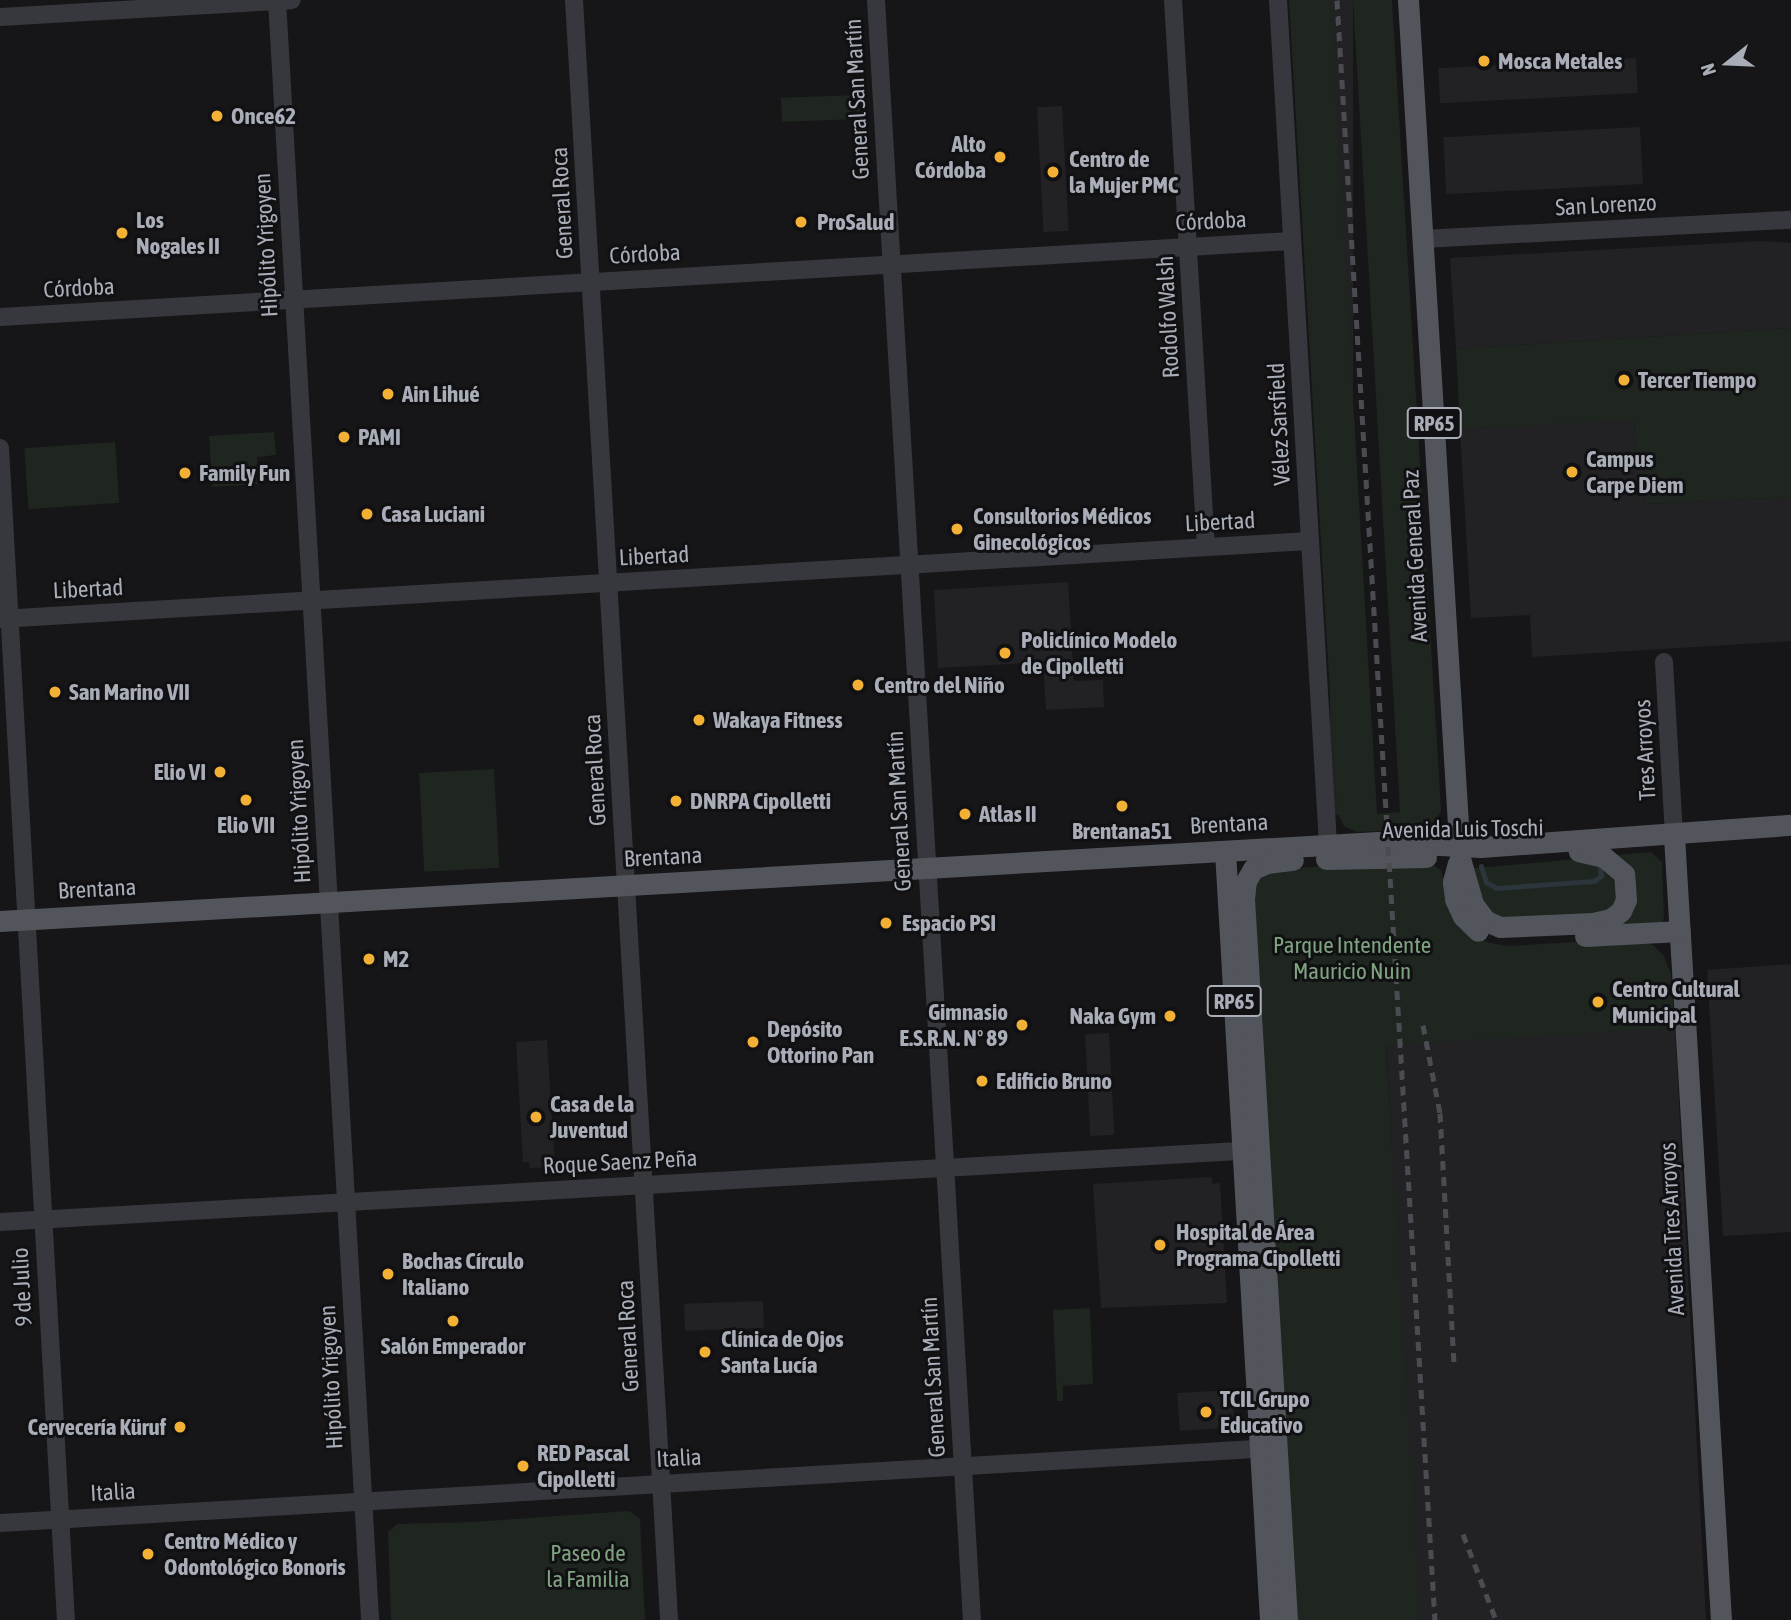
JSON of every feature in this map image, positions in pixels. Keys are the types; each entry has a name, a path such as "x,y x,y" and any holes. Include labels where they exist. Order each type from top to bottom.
{"main road":[{"name":"Avenida General Paz","path":"1408,0 1460,852"},
{"name":"Avenida Luis Toschi","path":"1254,1053 1244,899 1246,881 1253,869 1262,864 1460,852 1648,833 1674,836 1791,825"},
{"name":"Avenida Luis Toschi","path":"1328,845 1388,841 1460,852 1579,851 1650,845 1674,836"},
{"name":"Avenida Tres Arroyos","path":"1674,836 1721,1620"},
{"name":"Brentana","path":"0,921 1328,845"},
{"name":"RP65","path":"1229,850 1251,1150 1268,1448 1270,1620"},
{"path":"1229,850 1243,1014 1254,1053"},
{"name":"RP65","path":"1460,852 1473,904 1491,923 1511,927 1593,923 1611,919 1620,911 1626,900 1624,874 1604,857 1579,851"},
{"path":"1460,852 1453,882 1457,905 1472,926 1493,938 1680,931"},
{"name":"RP65","path":"1251,1150 1254,1053"},
{"name":"RP65","path":"1268,1448 1287,1620"}],"street":[{"name":"Hipólito Yrigoyen","path":"277,0 370,1620"},
{"path":"0,17 292,0"},
{"name":"General Roca","path":"574,0 669,1620"},
{"name":"General San Martín","path":"876,0 972,1620"},
{"name":"Rodolfo Walsh","path":"1173,0 1206,547"},
{"name":"Vélez Sarsfield","path":"1278,0 1328,845"},
{"name":"San Lorenzo","path":"1423,239 1791,220"},
{"name":"Córdoba","path":"0,317 1292,241"},
{"name":"9 de Julio","path":"0,448 5,619 26,920 66,1620"},
{"name":"Libertad","path":"5,619 1310,541"},
{"name":"Tres Arroyos","path":"1664,662 1674,836"},
{"name":"Roque Saenz Peña","path":"0,1222 1251,1150"},
{"name":"Italia","path":"0,1523 1268,1448"}],"shaded area":[{"path":"1330,0 1353,0 1353,815 1330,815"},
{"path":"1636,58 1638,93 1440,103 1438,68"},
{"name":"Centro de la Mujer PMC","path":"1062,106 1069,231 1044,232 1037,107"},
{"path":"1640,127 1643,184 1446,194 1443,137"},
{"path":"1762,241 1791,243 1791,328 1456,349 1450,258"},
{"path":"1634,419 1637,464 1644,464 1646,504 1791,497 1791,641 1532,657 1530,615 1471,618 1460,429"},
{"name":"Policlínico Modelo de Cipolletti","path":"1068,582 1074,681 1103,680 1104,707 1046,710 1043,662 938,668 934,590"},
{"path":"1791,964 1791,1232 1723,1236 1707,970"},
{"path":"1675,1028 1706,1620 1417,1620 1386,1043"},
{"path":"1109,1033 1114,1135 1090,1136 1085,1034"},
{"name":"Casa de la Juventud","path":"547,1040 555,1167 530,1168 529,1162 523,1162 516,1042"},
{"name":"Hospital de Área Programa Cipolletti","path":"1212,1177 1212,1184 1220,1183 1227,1303 1101,1308 1093,1184"},
{"path":"763,1301 764,1328 685,1331 684,1304"},
{"name":"TCIL Grupo Educativo","path":"1232,1390 1234,1418 1224,1428 1180,1431 1177,1393"}],"green space":[{"path":"1289,0 1330,0 1377,814 1400,812 1353,0 1392,0 1441,810 1435,824 1421,829 1357,832 1344,826 1337,812"},
{"path":"859,95 860,119 782,122 781,98"},
{"name":"Tercer Tiempo","path":"1791,328 1791,497 1646,504 1644,465 1637,465 1634,420 1460,429 1456,349"},
{"path":"274,432 276,455 257,457 259,484 212,487 215,468 211,467 209,436"},
{"path":"115,442 119,503 28,509 24,448"},
{"path":"494,769 499,868 424,872 419,773"},
{"path":"1651,852 1662,862 1664,919 1662,922 1613,926 1618,923 1618,855"},
{"path":"1577,859 1597,862 1615,880 1618,897 1607,913 1503,920 1485,913 1474,868"},
{"name":"Parque Intendente Mauricio Nuin","path":"1401,863 1434,866 1441,870 1448,896 1480,939 1490,943 1509,946 1628,939 1653,945 1664,956 1671,974 1675,1028 1386,1045 1420,1620 1296,1620 1254,890 1258,877 1268,869"},
{"path":"1090,1308 1093,1384 1063,1386 1063,1401 1057,1401 1053,1310"},
{"name":"Paseo de la Familia","path":"629,1511 640,1519 645,1620 391,1620 388,1532 397,1524 473,1522"}],"waterway":[{"path":"1481,866 1486,882 1496,888 1594,881 1601,876 1600,864"}],"railway":[{"path":"1337,0 1435,1620"},
{"path":"1423,1025 1440,1113 1454,1363"},
{"path":"1463,1534 1496,1620"}],"place":[{"name":"Mosca Metales","path":"1484,61"},
{"name":"Once62","path":"217,116"},
{"name":"Alto Córdoba","path":"1000,157"},
{"name":"Centro de la Mujer PMC","path":"1053,172"},
{"name":"ProSalud","path":"801,222"},
{"name":"Los Nogales II","path":"122,233"},
{"name":"Tercer Tiempo","path":"1624,380"},
{"name":"Ain Lihué","path":"388,394"},
{"name":"PAMI","path":"344,437"},
{"name":"Campus Carpe Diem","path":"1572,472"},
{"name":"Family Fun","path":"185,473"},
{"name":"Casa Luciani","path":"367,514"},
{"name":"Consultorios Médicos Ginecológicos","path":"957,529"},
{"name":"Policlínico Modelo de Cipolletti","path":"1005,653"},
{"name":"Centro del Niño","path":"858,685"},
{"name":"San Marino VII","path":"55,692"},
{"name":"Wakaya Fitness","path":"699,720"},
{"name":"Elio VI","path":"220,772"},
{"name":"Elio VII","path":"246,800"},
{"name":"DNRPA Cipolletti","path":"676,801"},
{"name":"Brentana51","path":"1122,806"},
{"name":"Atlas II","path":"965,814"},
{"name":"Espacio PSI","path":"886,923"},
{"name":"M2","path":"369,959"},
{"name":"Centro Cultural Municipal","path":"1598,1002"},
{"name":"Naka Gym","path":"1170,1016"},
{"name":"Gimnasio E.S.R.N. N° 89","path":"1022,1025"},
{"name":"Depósito Ottorino Pan","path":"753,1042"},
{"name":"Edificio Bruno","path":"982,1081"},
{"name":"Casa de la Juventud","path":"536,1117"},
{"name":"Hospital de Área Programa Cipolletti","path":"1160,1245"},
{"name":"Bochas Círculo Italiano","path":"388,1274"},
{"name":"Salón Emperador","path":"453,1321"},
{"name":"Clínica de Ojos Santa Lucía","path":"705,1352"},
{"name":"TCIL Grupo Educativo","path":"1206,1412"},
{"name":"Cervecería Küruf","path":"180,1427"},
{"name":"RED Pascal Cipolletti","path":"523,1466"},
{"name":"Centro Médico y Odontológico Bonoris","path":"148,1554"}]}
